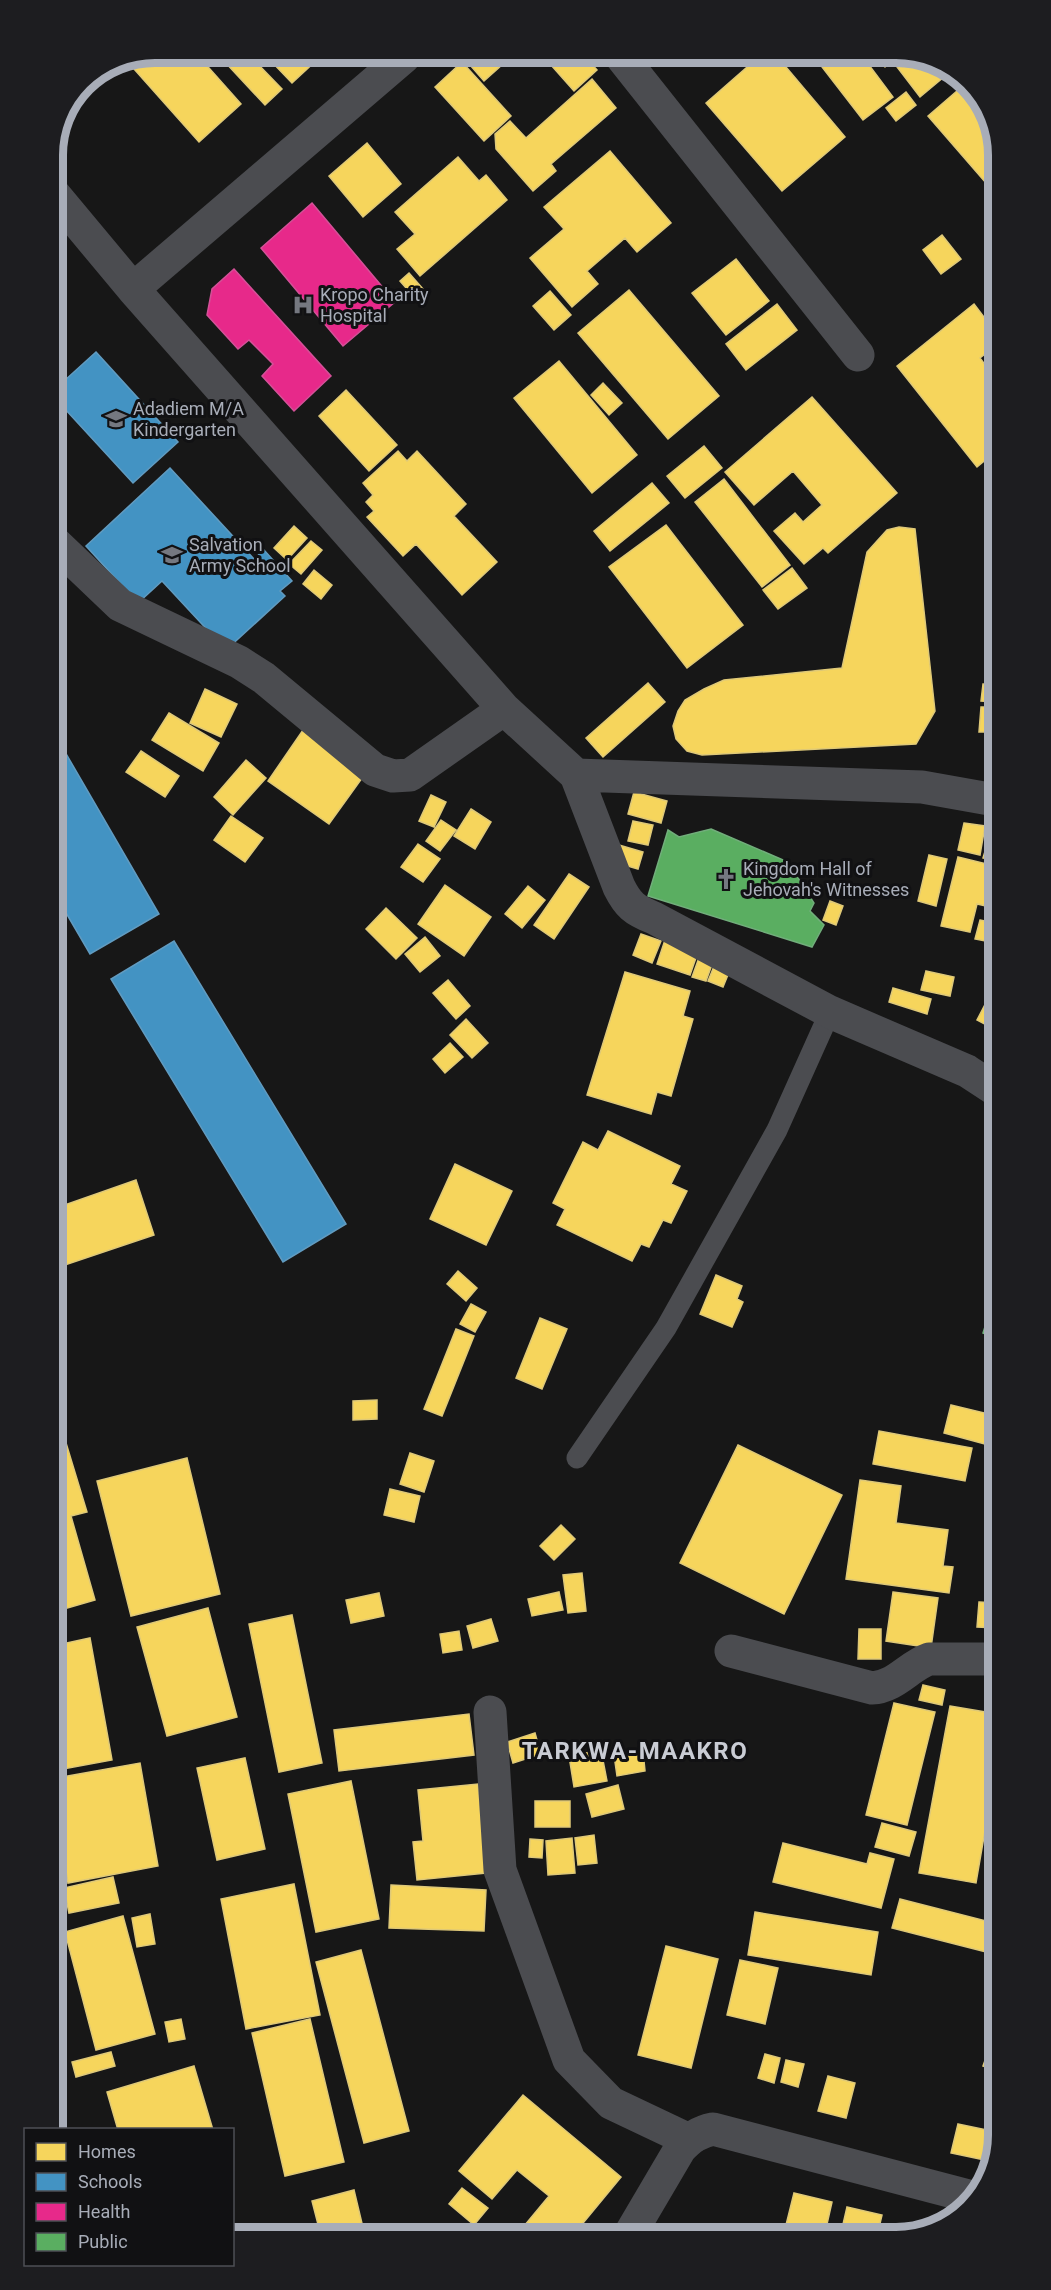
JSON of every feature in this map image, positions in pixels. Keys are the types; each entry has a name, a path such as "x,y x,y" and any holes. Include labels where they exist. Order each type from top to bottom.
{"street":[{"path":"134,289 397,63"},
{"path":"626,63 858,355"},
{"path":"63,205 134,289 504,709 576,775 627,902 639,912 830,1012 967,1071 988,1085"},
{"path":"63,551 120,605 239,662 264,678 375,770 393,776 410,775 504,709"},
{"path":"576,775 922,787 988,799"},
{"path":"731,1651 872,1688 881,1688 889,1684 929,1659 988,1659"},
{"path":"490,1712 500,1870 569,2060 611,2103 689,2140"},
{"path":"634,2227 680,2150 701,2132 713,2129 965,2195"}],"lane":[{"path":"577,1458 666,1328 777,1130 830,1012"}],"building: Homes":[{"path":"156,63 205,63 241,104 199,142 132,67"},
{"path":"226,63 257,63 282,89 265,105"},
{"path":"273,63 314,63 292,83"},
{"path":"463,63 511,116 484,141 435,87"},
{"path":"468,63 504,63 484,81"},
{"path":"549,63 591,63 597,70 574,91"},
{"path":"752,63 783,63 845,137 782,191 706,103"},
{"path":"819,63 868,63 893,97 863,120"},
{"path":"902,63 914,65 944,77 920,97 897,67"},
{"path":"592,79 616,108 551,164 556,171 533,191 496,149 495,134 510,121 526,138"},
{"path":"960,89 961,90 972,104 983,126 988,156 988,185 928,116"},
{"path":"906,92 916,105 896,121 886,108"},
{"path":"367,143 401,184 363,217 329,176"},
{"path":"610,151 671,223 637,252 625,238 587,271 598,284 572,307 530,258 564,229 544,207"},
{"path":"458,157 479,181 486,175 507,200 420,276 397,249 415,234 395,212"},
{"path":"942,235 961,259 941,274 923,250"},
{"path":"736,259 769,301 726,335 692,293"},
{"path":"409,273 423,289 414,297 400,281"},
{"path":"629,290 719,396 668,439 578,333"},
{"path":"550,291 571,315 554,330 533,306"},
{"path":"777,304 797,330 746,370 726,344"},
{"path":"974,304 988,322 988,352 980,358 988,369 988,458 977,467 897,366"},
{"path":"559,361 637,455 592,493 514,398"},
{"path":"603,383 622,403 609,415 591,395"},
{"path":"346,390 397,445 369,471 319,416"},
{"path":"812,397 897,493 828,553 823,548 804,564 774,531 795,513 803,522 822,505 793,471 754,505 725,472"},
{"path":"704,446 722,468 685,498 667,476"},
{"path":"398,451 407,461 417,451 466,504 454,516 497,562 462,595 416,544 403,556 367,517 374,511 366,502 373,495 363,483"},
{"path":"724,479 790,565 762,587 695,502"},
{"path":"652,483 669,503 610,551 594,531"},
{"path":"666,525 743,625 687,668 609,567"},
{"path":"294,526 307,538 287,560 274,548"},
{"path":"899,527 915,529 935,711 916,744 702,755 687,751 676,739 673,726 685,700 704,689 724,680 842,668 867,552 887,530"},
{"path":"311,541 322,550 301,574 289,564"},
{"path":"792,568 807,588 778,609 763,590"},
{"path":"314,570 332,585 321,599 303,584"},
{"path":"648,683 665,702 603,757 586,738"},
{"path":"983,684 988,684 988,702 981,701"},
{"path":"205,689 237,704 221,737 190,723"},
{"path":"981,707 988,707 988,732 979,732"},
{"path":"169,713 219,743 203,771 152,740"},
{"path":"303,730 365,774 329,824 268,781"},
{"path":"141,751 179,776 165,797 126,772"},
{"path":"246,760 266,778 233,815 214,797"},
{"path":"634,792 667,801 661,823 628,814"},
{"path":"431,795 446,802 434,827 419,821"},
{"path":"471,809 491,822 475,849 454,836"},
{"path":"231,816 263,838 245,862 214,840"},
{"path":"441,820 456,830 440,851 426,841"},
{"path":"633,821 653,825 648,845 628,841"},
{"path":"964,823 985,826 980,855 958,850"},
{"path":"988,842 988,859 983,858"},
{"path":"418,844 440,859 423,882 401,867"},
{"path":"619,845 643,852 638,869 614,862"},
{"path":"929,855 947,859 936,906 918,901"},
{"path":"958,857 988,864 988,906 977,904 970,932 941,926"},
{"path":"569,874 589,887 554,939 534,925"},
{"path":"445,885 491,917 464,956 418,924"},
{"path":"528,886 545,900 522,928 505,914"},
{"path":"830,901 843,906 836,925 823,920"},
{"path":"386,908 417,938 396,959 366,929"},
{"path":"980,920 988,922 988,942 975,939"},
{"path":"641,934 661,941 652,963 633,955"},
{"path":"425,937 440,956 420,972 405,954"},
{"path":"665,940 698,952 690,975 657,964"},
{"path":"700,955 714,959 706,981 692,977"},
{"path":"717,959 732,965 723,987 708,981"},
{"path":"926,971 954,977 950,996 921,990"},
{"path":"625,972 690,991 683,1016 693,1019 671,1096 657,1092 651,1114 587,1095"},
{"path":"448,980 470,1006 456,1019 433,993"},
{"path":"893,988 931,999 927,1014 889,1002"},
{"path":"988,999 988,1026 977,1020"},
{"path":"466,1019 488,1043 472,1058 450,1035"},
{"path":"450,1043 463,1057 445,1073 433,1059"},
{"path":"608,1131 680,1166 671,1184 687,1191 671,1223 663,1220 649,1247 641,1244 632,1261 557,1225 565,1209 553,1203 583,1142 598,1150"},
{"path":"455,1164 512,1191 486,1245 430,1219"},
{"path":"136,1180 154,1235 63,1266 63,1206"},
{"path":"458,1271 477,1288 466,1301 447,1284"},
{"path":"716,1275 742,1286 737,1299 743,1302 732,1327 700,1314"},
{"path":"471,1304 486,1312 475,1332 460,1324"},
{"path":"540,1318 567,1329 542,1389 516,1378"},
{"path":"456,1329 474,1336 442,1416 424,1409"},
{"path":"377,1400 377,1419 353,1420 353,1401"},
{"path":"951,1405 988,1414 988,1445 944,1433"},
{"path":"879,1431 972,1448 965,1481 873,1464"},
{"path":"63,1433 87,1512 71,1516 95,1600 63,1609"},
{"path":"738,1445 842,1495 784,1614 680,1563"},
{"path":"410,1453 434,1461 424,1492 400,1484"},
{"path":"187,1458 220,1594 131,1616 97,1481"},
{"path":"860,1480 901,1486 896,1523 948,1530 943,1566 953,1567 949,1593 846,1579"},
{"path":"390,1489 420,1496 414,1522 384,1515"},
{"path":"561,1525 575,1539 554,1560 540,1546"},
{"path":"582,1573 586,1611 568,1613 563,1575"},
{"path":"559,1592 563,1610 532,1616 528,1599"},
{"path":"893,1592 938,1598 931,1648 886,1641"},
{"path":"379,1593 384,1616 351,1623 346,1600"},
{"path":"979,1602 988,1602 988,1628 977,1627"},
{"path":"208,1608 237,1717 167,1736 137,1627"},
{"path":"292,1615 322,1763 279,1772 249,1624"},
{"path":"491,1619 498,1641 473,1648 467,1626"},
{"path":"859,1629 881,1629 881,1659 858,1659"},
{"path":"459,1631 462,1650 443,1653 440,1634"},
{"path":"90,1638 112,1760 63,1769 63,1644"},
{"path":"923,1685 945,1690 942,1705 919,1700"},
{"path":"894,1703 935,1712 907,1825 866,1815"},
{"path":"950,1706 988,1712 988,1813 976,1883 919,1873"},
{"path":"469,1714 474,1755 339,1771 334,1730"},
{"path":"535,1733 541,1754 513,1763 507,1742"},
{"path":"601,1750 607,1781 574,1787 569,1756"},
{"path":"643,1751 645,1771 617,1776 614,1755"},
{"path":"245,1758 265,1849 217,1860 197,1768"},
{"path":"140,1763 158,1866 68,1883 63,1854 63,1777"},
{"path":"351,1781 379,1919 316,1932 288,1794"},
{"path":"478,1784 486,1873 417,1880 413,1842 423,1841 418,1790"},
{"path":"618,1785 624,1809 592,1817 586,1794"},
{"path":"535,1801 570,1801 570,1827 535,1827"},
{"path":"882,1823 916,1832 909,1856 875,1847"},
{"path":"594,1835 597,1863 578,1865 575,1838"},
{"path":"572,1838 575,1873 548,1875 546,1841"},
{"path":"530,1839 543,1840 542,1858 529,1857"},
{"path":"783,1843 867,1864 870,1853 894,1859 881,1908 773,1882"},
{"path":"113,1877 119,1903 69,1913 64,1888"},
{"path":"294,1884 320,2015 246,2029 221,1899"},
{"path":"391,1885 486,1890 484,1931 389,1928"},
{"path":"900,1899 988,1921 988,1952 892,1928"},
{"path":"755,1912 878,1932 871,1975 748,1955"},
{"path":"150,1914 155,1944 137,1947 132,1918"},
{"path":"123,1916 155,2034 96,2050 65,1932"},
{"path":"666,1946 718,1959 691,2068 638,2055"},
{"path":"361,1950 409,2131 364,2143 316,1962"},
{"path":"740,1960 778,1968 765,2024 727,2015"},
{"path":"181,2019 185,2039 169,2042 165,2022"},
{"path":"310,2019 344,2162 285,2176 252,2033"},
{"path":"111,2052 115,2066 76,2077 72,2062"},
{"path":"988,2052 988,2068 983,2066"},
{"path":"765,2054 780,2058 774,2083 758,2078"},
{"path":"786,2060 804,2064 798,2087 781,2082"},
{"path":"194,2066 212,2128 117,2128 107,2092"},
{"path":"828,2076 855,2083 846,2118 818,2111"},
{"path":"523,2095 621,2177 580,2227 527,2227 525,2225 549,2196 517,2170 492,2199 459,2171"},
{"path":"958,2124 988,2130 984,2160 951,2153"},
{"path":"462,2188 488,2208 474,2225 449,2204"},
{"path":"354,2190 363,2227 319,2227 312,2201"},
{"path":"794,2193 832,2202 826,2227 786,2227"},
{"path":"847,2207 882,2215 879,2227 842,2227"}],"building: Schools":[{"name":"Adadiem M/A Kindergarten","path":"96,352 178,442 133,483 63,407 63,382"},
{"name":"Salvation Army School","path":"170,468 254,559 264,550 292,581 280,591 285,596 226,650 162,581 138,603 86,546"},
{"path":"63,749 159,914 90,954 63,908"},
{"path":"174,941 346,1224 283,1262 111,979"}],"building: Health":[{"path":"312,203 395,302 343,346 261,248"},
{"path":"234,269 331,376 294,411 262,376 273,364 249,340 238,349 207,315 212,289"}],"building: Public":[{"name":"Kingdom Hall of Jehovah's Witnesses","path":"711,829 788,862 814,903 810,911 824,925 812,947 648,896 668,830 679,837"},
{"path":"988,1317 988,1335 983,1333"}],"place":[{"name":"Kropo Charity Hospital","path":"303,305"},
{"name":"Adadiem M/A Kindergarten","path":"116,419"},
{"name":"Salvation Army School","path":"172,555"},
{"name":"Kingdom Hall of Jehovah's Witnesses","path":"726,879"}],"district":[{"name":"TARKWA-MAAKRO","path":"635,1751"}]}
